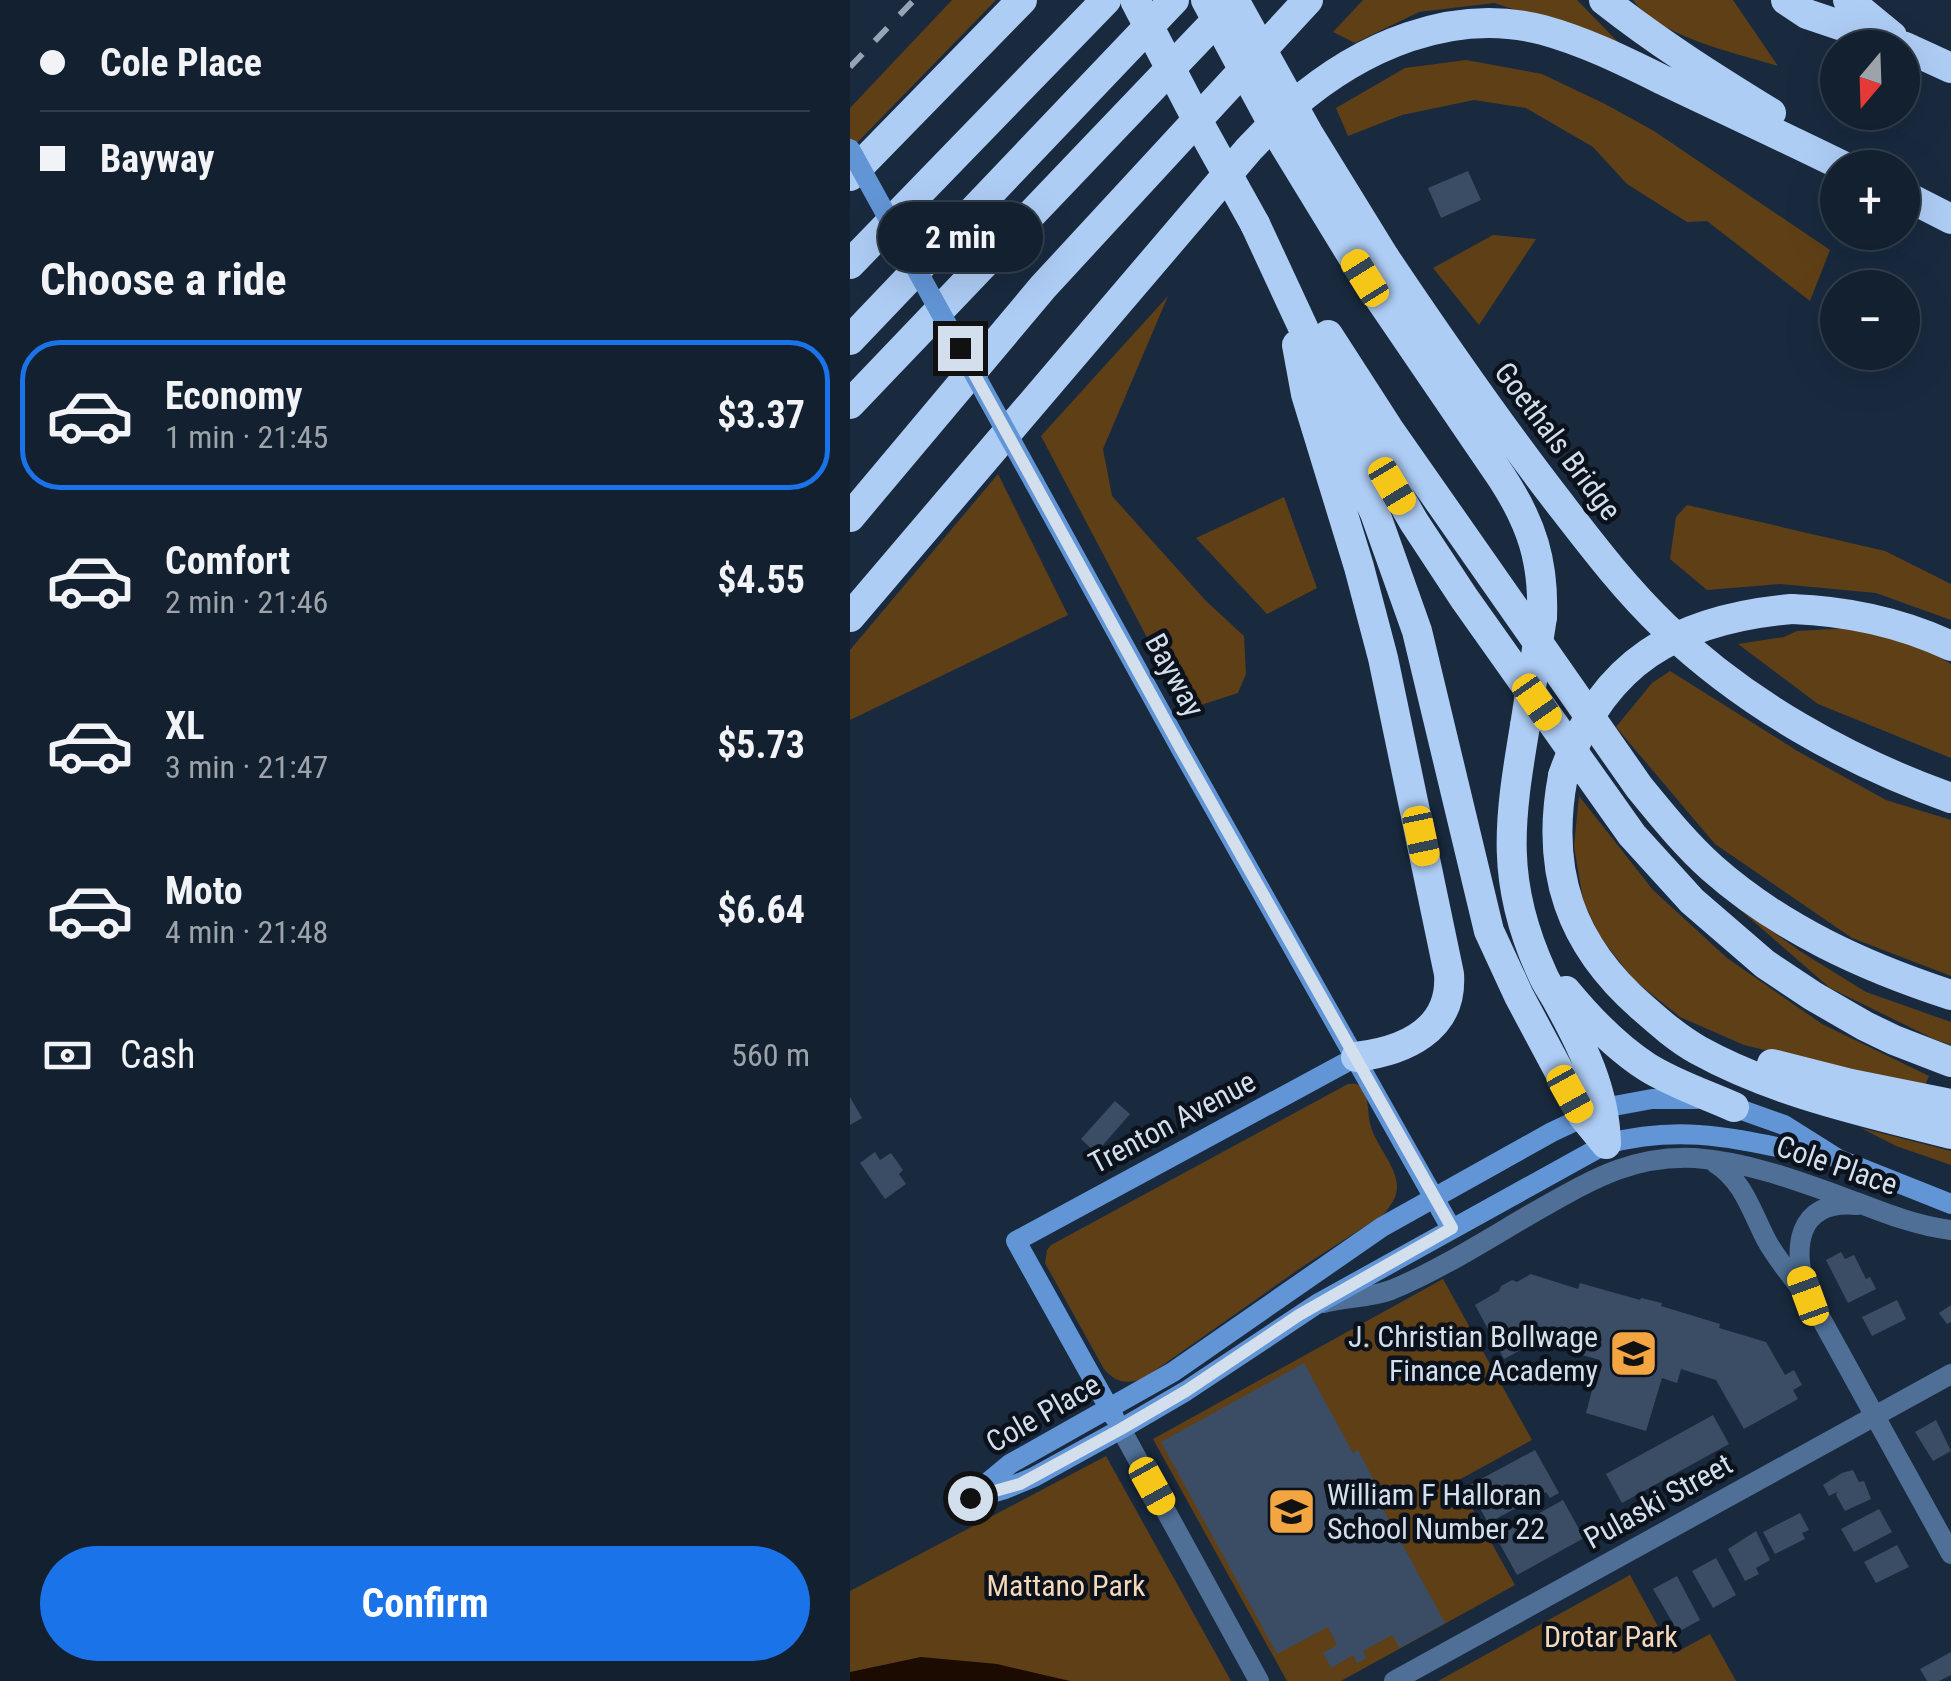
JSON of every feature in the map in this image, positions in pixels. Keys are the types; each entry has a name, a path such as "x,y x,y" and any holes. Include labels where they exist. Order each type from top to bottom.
{"highway":[{"path":"850,176 1022,0"},
{"path":"850,264 1106,0"},
{"path":"1136,0 1255,224 1308,335 1399,498 1582,766 1651,857 1716,924 1788,980 1866,1026 1951,1062"},
{"path":"850,340 1174,0"},
{"path":"1206,0 1282,141 1375,268 1530,528 1543,582 1542,618 1512,807 1510,861 1515,893 1542,974 1589,1063 1593,1112"},
{"path":"850,404 1235,0"},
{"name":"Goethals Bridge","path":"1235,0 1308,132 1375,268 1452,356 1600,555 1666,628 1723,675 1804,730 1892,775 1951,798"},
{"path":"850,517 1043,287 1308,0"},
{"path":"1604,0 1700,69 1831,150"},
{"path":"1786,0 1807,14 1855,30"},
{"path":"1848,0 1885,30"},
{"path":"850,617 1249,149 1292,106 1342,69 1388,44 1436,28 1488,22 1541,30 1601,50 1820,155"},
{"path":"1920,54 1951,68"},
{"path":"1920,203 1951,219"},
{"path":"1308,335 1388,428 1639,788 1684,840 1736,888 1791,926 1858,960 1951,995"},
{"path":"1308,335 1306,394 1384,658 1449,974 1448,1000 1432,1027 1386,1053 1356,1056"},
{"path":"1308,335 1417,631 1488,930 1508,975 1593,1112 1606,1144"},
{"path":"1951,646 1881,620 1792,609 1744,614 1673,638 1618,679 1574,744 1557,811 1556,850 1568,904 1584,941 1610,978 1678,1038 1743,1071 1836,1104 1951,1134"},
{"path":"1526,930 1568,993 1614,1042 1650,1069 1734,1106"},
{"path":"1642,1007 1758,1060 1951,1104"}],"street":[{"name":"Bayway","path":"850,149 1452,1228"},
{"name":"Trenton Avenue","path":"1110,1408 1016,1241 1356,1056"},
{"name":"Cole Place","path":"1695,1098 1734,1106 1784,1125 1838,1159 1688,1132 1648,1134 1606,1144 1316,1304 1121,1429 1020,1484 970,1498 1010,1464 1173,1372 1356,1244 1434,1197 1593,1112 1629,1102 1695,1098"},
{"path":"1838,1159 1951,1204"},
{"name":"Cole Place","path":"1316,1304 1376,1294 1405,1284 1612,1170 1650,1160 1709,1160 1776,1175 1916,1224 1951,1230"},
{"path":"1709,1160 1737,1181 1774,1253 1808,1296"},
{"path":"1869,1207 1843,1204 1814,1216 1799,1243 1800,1277 1951,1554"},
{"name":"Pulaski Street","path":"1394,1681 1951,1374"},
{"path":"1110,1408 1258,1681"}],"green space":[{"path":"952,0 996,0 850,150 850,108"},
{"path":"1363,0 1577,0 1619,43 1494,3 1419,12 1355,43 1333,32"},
{"path":"1633,0 1733,0 1778,66 1679,34 1645,13"},
{"path":"1466,60 1542,74 1654,131 1820,243 1820,250 1830,250 1810,301 1707,221 1687,222 1627,184 1593,147 1526,108 1474,100 1402,115 1348,136 1336,108 1405,68"},
{"path":"1493,235 1536,239 1479,325 1433,268"},
{"path":"1168,296 1103,449 1112,496 1206,601 1244,636 1246,674 1238,693 1201,705 1163,668 1041,436"},
{"path":"998,474 1068,615 850,720 850,650"},
{"path":"1284,497 1317,588 1267,614 1196,538"},
{"path":"1687,505 1885,551 1951,584 1951,620 1876,593 1780,584 1707,590 1670,559 1676,517"},
{"path":"1852,628 1918,645 1951,664 1951,758 1818,704 1738,644 1784,637 1797,631"},
{"path":"1670,671 1799,752 1886,800 1951,820 1951,976 1852,938 1715,844 1616,727 1652,683"},
{"path":"1579,796 1653,890 1727,958 1822,1024 1929,1076 1923,1089 1744,1045 1680,1017 1634,980 1600,937 1583,900 1574,846"},
{"path":"1737,907 1866,992 1951,1022 1951,1045 1830,988"},
{"path":"1348,1084 1357,1084 1365,1093 1371,1127 1396,1178 1396,1194 1384,1214 1143,1379 1122,1381 1108,1374 1045,1263 1051,1245"},
{"path":"1861,1128 1951,1151 1951,1165 1896,1146"},
{"path":"1443,1279 1532,1440 1457,1481 1515,1585 1341,1681 1287,1681 1153,1439"},
{"name":"Mattano Park","path":"1106,1456 1231,1681 850,1681 850,1591"},
{"name":"Drotar Park","path":"1630,1575 1673,1654 1710,1634 1736,1681 1438,1681"}],"shaded area":[{"path":"921,1657 997,1664 1070,1681 850,1681 850,1672"}],"building":[{"path":"1468,171 1481,200 1441,218 1428,188"},
{"path":"850,1097 862,1118 850,1125"},
{"path":"1115,1101 1130,1114 1096,1153 1081,1139"},
{"path":"875,1152 880,1160 891,1153 903,1170 899,1174 906,1184 885,1199 860,1163"},
{"path":"1841,1252 1845,1259 1854,1255 1876,1289 1848,1303 1826,1260"},
{"path":"1531,1274 1578,1289 1580,1283 1662,1303 1661,1306 1720,1324 1719,1328 1766,1342 1785,1375 1794,1370 1802,1385 1793,1390 1798,1399 1744,1429 1716,1380 1681,1369 1677,1383 1662,1378 1646,1431 1586,1413 1600,1360 1557,1348 1562,1335 1553,1332 1504,1359 1475,1305 1501,1286"},
{"path":"1897,1300 1906,1319 1872,1336 1862,1317"},
{"path":"1951,1305 1951,1322 1947,1324 1939,1313"},
{"name":"William F Halloran School Number 22","path":"1304,1363 1353,1453 1358,1450 1380,1492 1375,1494 1445,1623 1400,1648 1392,1635 1363,1651 1366,1658 1357,1663 1353,1655 1331,1668 1323,1653 1337,1645 1328,1627 1277,1654 1161,1442"},
{"path":"1713,1415 1729,1444 1622,1503 1606,1474"},
{"path":"1936,1420 1951,1451 1933,1461 1915,1432"},
{"path":"1535,1450 1559,1493 1550,1498 1546,1492 1488,1523 1468,1486"},
{"path":"1853,1470 1859,1482 1864,1481 1871,1499 1845,1511 1837,1492 1829,1496 1823,1485"},
{"path":"1563,1500 1584,1538 1517,1575 1496,1537"},
{"path":"1879,1509 1892,1532 1854,1552 1841,1529"},
{"path":"1800,1513 1809,1530 1802,1533 1805,1539 1775,1554 1763,1532"},
{"path":"1756,1531 1770,1560 1756,1568 1759,1574 1745,1581 1728,1549"},
{"path":"1897,1545 1909,1567 1876,1583 1864,1562"},
{"path":"1716,1558 1736,1595 1713,1608 1692,1571"},
{"path":"1677,1576 1700,1620 1678,1632 1653,1589"},
{"path":"1951,1652 1951,1675 1927,1681 1920,1669"}],"railway":[{"path":"850,67 914,0"}],"place":[{"name":"J. Christian Bollwage Finance Academy","path":"1633,1353"},
{"name":"William F Halloran School Number 22","path":"1292,1511"}],"route":[{"path":"960,348 1452,1228 1299,1315 1186,1391 1121,1429 1020,1484 970,1498"}]}
